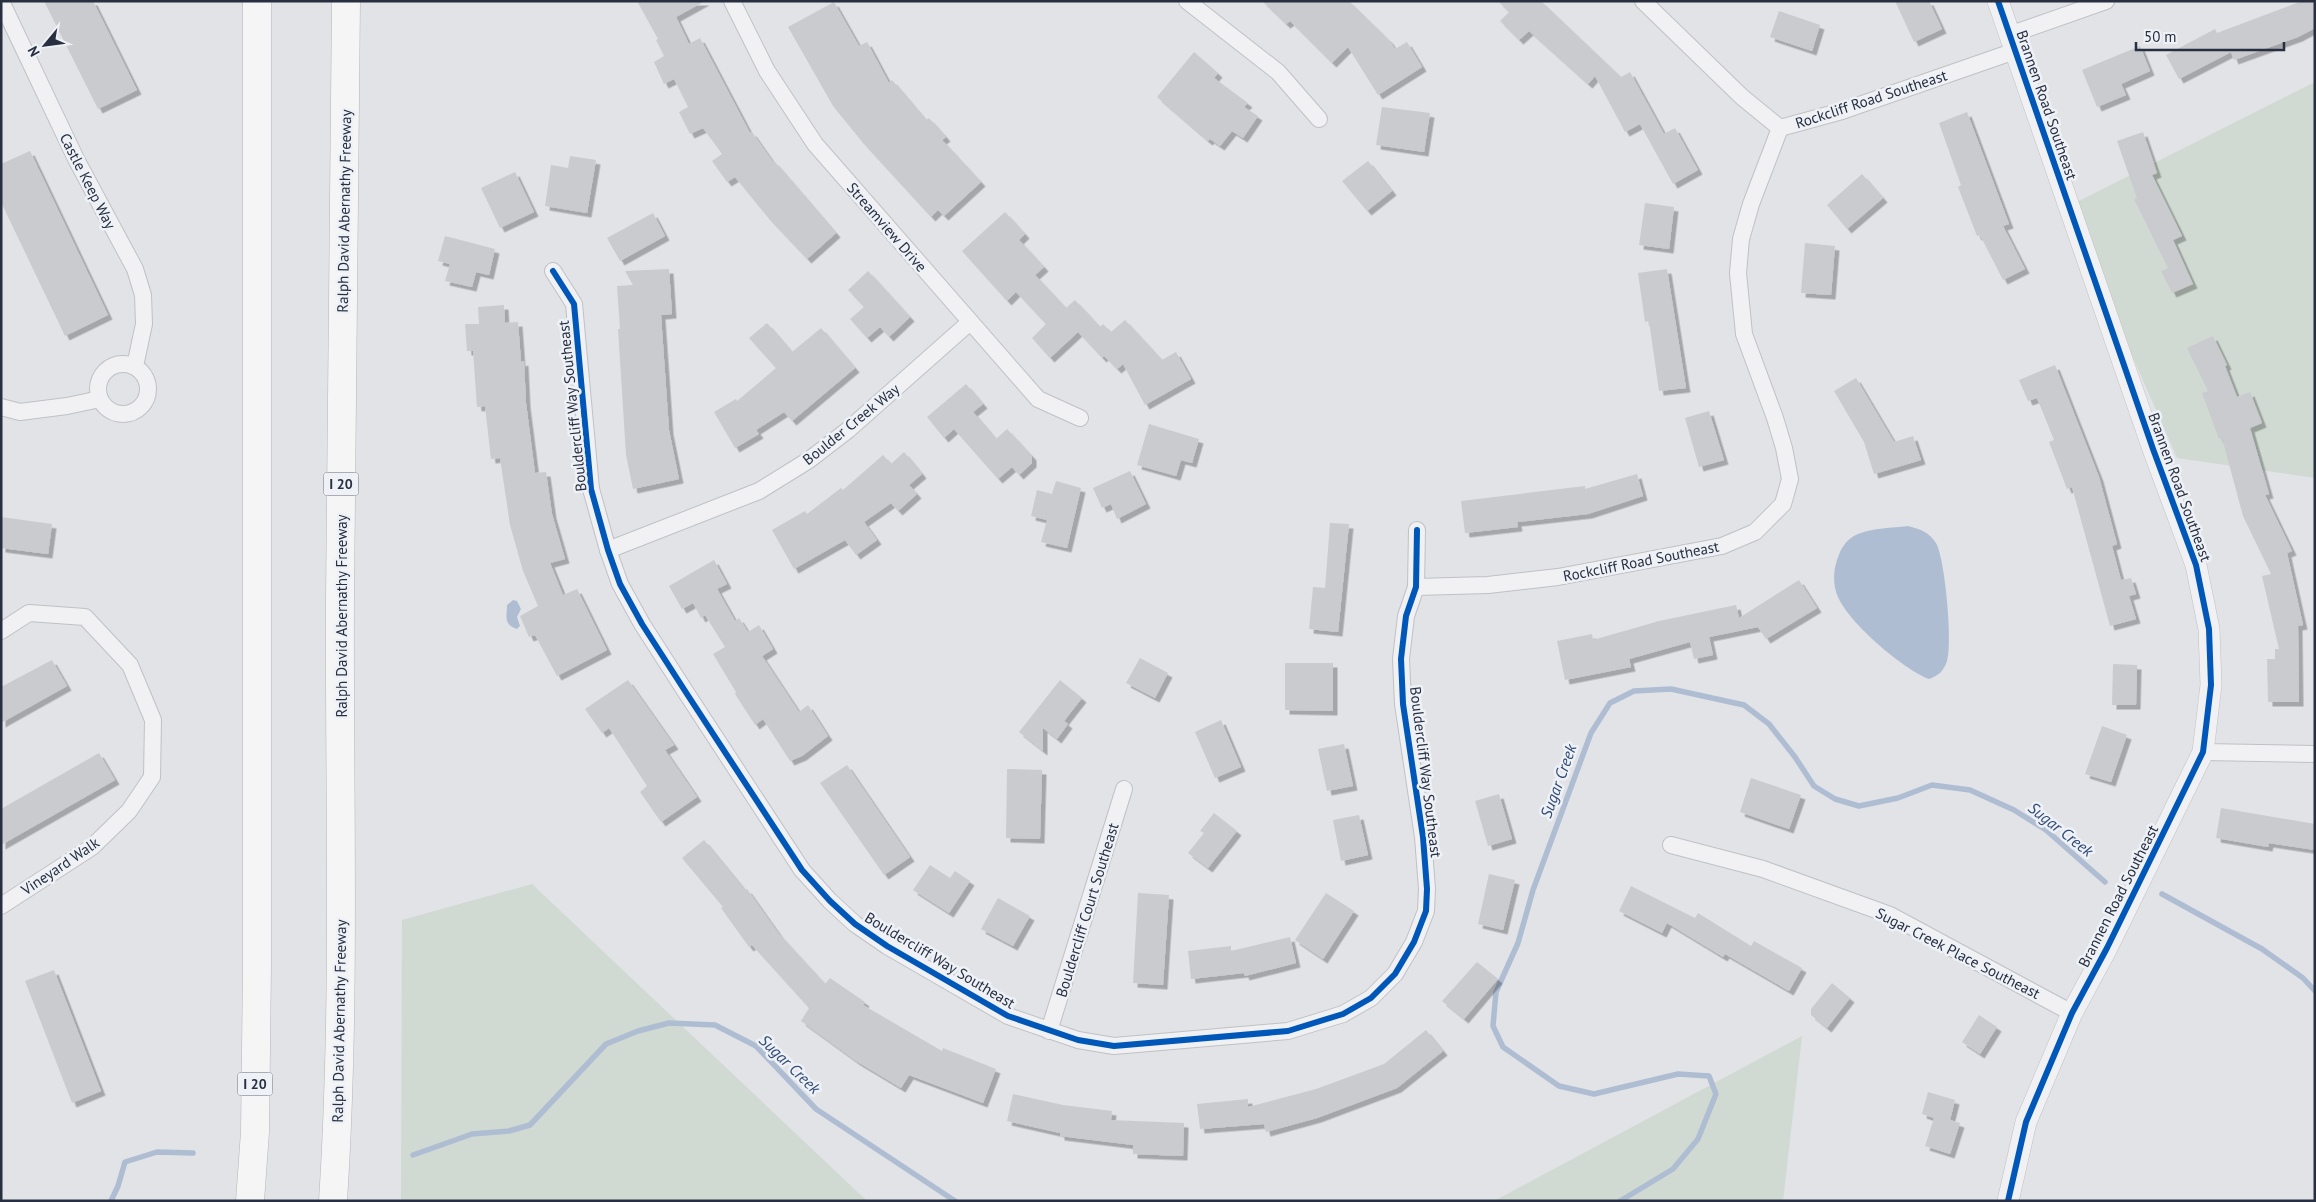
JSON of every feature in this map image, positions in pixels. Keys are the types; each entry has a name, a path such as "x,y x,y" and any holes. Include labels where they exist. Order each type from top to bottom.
{"highway":[{"name":"I 20","path":"250,1201 255,1132 257,967 257,1"},
{"name":"Ralph David Abernathy Freeway","path":"333,1201 339,1107 341,968 340,598 346,1"}],"street":[{"name":"Castle Keep Way","path":"1,1 76,159 135,269 143,295 144,324 136,366"},
{"path":"1188,1 1278,72 1319,119"},
{"path":"1643,1 1742,97 1780,128"},
{"name":"Brannen Road Southeast","path":"1998,1 2153,449 2196,565 2209,629 2211,685 2203,752 2107,948 2072,1013 2026,1122 2008,1201"},
{"name":"Rockcliff Road Southeast","path":"1416,587 1488,585 1558,577 1722,546 1755,532 1783,504 1790,479 1784,448 1744,334 1738,273 1741,239 1780,128 1842,112 2012,43 2106,1"},
{"name":"Streamview Drive","path":"735,2 767,71 816,144 1038,399 1080,418"},
{"name":"Bouldercliff Way Southeast","path":"553,270 574,304 591,489 608,550 620,584 657,647 802,870 830,901 855,924 887,946 1008,1016 1078,1040 1114,1046 1288,1031 1343,1014 1370,998 1395,974 1414,942 1426,911 1427,889 1423,837 1403,704 1401,659 1406,616 1416,587 1417,530"},
{"name":"Boulder Creek Way","path":"608,550 759,491 809,460 848,430 970,322"},
{"path":"121,364 136,366 148,380 149,392 144,405 136,412 120,415 110,411 100,399 98,389 100,379 105,371 121,364"},
{"path":"1,407 20,412 100,399"},
{"name":"Vineyard Walk","path":"1,631 29,613 85,617 130,665 153,720 153,729 152,777 129,811 92,848 1,906"},
{"path":"2203,752 2315,754"},
{"name":"Bouldercliff Court Southeast","path":"1050,1031 1124,789"},
{"name":"Sugar Creek Place Southeast","path":"1671,845 1763,869 1890,915 2072,1013"}],"shaded area":[{"path":"2315,82 2315,478 2177,458 2067,207"},
{"path":"532,884 867,1201 401,1201 402,920"},
{"path":"1802,1036 1783,1201 1494,1201"}],"water":[{"path":"1908,526 1924,532 1936,543 1945,582 1949,620 1949,652 1946,665 1938,675 1929,679 1905,666 1865,632 1844,608 1836,593 1834,584 1837,560 1842,548 1850,538 1870,530"},
{"path":"513,600 517,601 521,609 517,617 520,626 517,629 510,625 507,620 507,605"}],"building":[{"path":"44,1 93,1 137,90 98,109"},
{"path":"637,1 705,1 676,17 689,44 700,38 750,133 752,132 773,162 836,233 807,259 770,220 735,177 727,182 712,161 722,154 703,128 690,134 679,112 688,107 674,79 664,84 654,62 664,56 656,40 658,39"},
{"path":"1262,1 1349,1 1389,40 1395,49 1407,42 1422,67 1378,95 1348,47 1332,63 1290,21 1286,24"},
{"path":"1498,1 1541,1 1621,77 1630,72 1664,134 1675,128 1698,170 1673,184 1640,124 1625,132 1595,76 1588,84 1529,31 1519,40 1500,21 1509,12"},
{"path":"1895,1 1929,1 1942,29 1914,42"},
{"path":"2302,1 2315,1 2315,28 2298,37 2234,60 2231,52 2179,79 2166,55 2215,29 2217,33"},
{"path":"834,2 859,46 867,42 889,83 892,80 926,120 929,118 946,137 942,140 981,182 944,216 938,210 931,217 864,144 833,106 788,27"},
{"path":"1779,11 1820,25 1812,51 1770,37"},
{"path":"2140,46 2150,71 2121,84 2126,95 2097,107 2082,70"},
{"path":"1194,52 1218,73 1214,78 1248,103 1244,107 1258,116 1243,138 1232,131 1220,146 1210,139 1208,141 1157,97"},
{"path":"1382,107 1430,113 1424,152 1376,145"},
{"path":"1967,112 2009,224 2003,226 2025,269 2003,280 1980,235 1977,236 1958,187 1961,185 1939,123"},
{"path":"2143,132 2157,173 2152,175 2182,236 2173,240 2193,284 2172,293 2161,271 2168,268 2134,199 2137,198 2117,141"},
{"path":"30,151 108,315 65,336 1,202 1,164"},
{"path":"570,156 596,160 587,213 545,206 551,165 568,168"},
{"path":"1368,161 1392,191 1367,211 1342,181"},
{"path":"515,172 534,212 500,228 481,188"},
{"path":"1862,174 1883,198 1847,229 1827,205"},
{"path":"1645,203 1674,207 1669,249 1639,245"},
{"path":"1005,212 1025,234 1019,240 1044,267 1035,275 1066,308 1075,300 1100,327 1103,324 1111,332 1125,320 1162,360 1176,352 1191,379 1145,405 1123,364 1117,369 1104,356 1102,358 1078,332 1050,358 1032,338 1046,324 1016,292 1007,301 962,251"},
{"path":"653,213 665,236 620,261 607,238"},
{"path":"445,236 495,249 489,275 476,272 472,287 445,281 450,264 438,261"},
{"path":"1805,243 1835,246 1831,295 1801,293"},
{"path":"669,269 672,314 661,315 669,430 679,479 633,489 626,455 617,286 633,285 625,271"},
{"path":"1667,269 1686,388 1659,391 1649,321 1645,322 1638,273"},
{"path":"868,271 910,317 889,337 880,327 867,338 850,319 864,307 848,290"},
{"path":"504,305 505,323 518,322 521,362 524,361 526,403 535,473 546,472 552,514 565,559 550,563 563,595 577,589 607,650 557,676 535,635 529,637 520,616 538,606 523,571 510,525 500,458 491,459 485,406 477,407 473,351 467,351 465,324 479,324 478,307"},
{"path":"767,323 792,352 821,328 855,368 792,421 784,412 756,430 759,434 735,448 714,412 736,399 737,401 776,368 749,338"},
{"path":"2213,336 2227,365 2225,366 2237,397 2250,392 2262,423 2250,428 2269,494 2265,495 2292,551 2287,553 2303,625 2298,626 2299,702 2268,702 2267,659 2275,659 2275,649 2279,649 2262,576 2271,574 2243,516 2222,438 2219,439 2202,393 2208,391 2187,348"},
{"path":"2055,365 2099,477 2117,544 2112,546 2121,580 2131,578 2136,594 2129,596 2136,619 2110,626 2072,487 2067,489 2049,442 2054,440 2037,398 2028,401 2019,380"},
{"path":"1856,378 1894,442 1913,436 1921,460 1874,474 1864,442 1834,391"},
{"path":"966,384 983,404 973,412 996,439 1007,429 1032,456 1032,463 1019,475 1012,467 998,479 954,429 944,438 927,417"},
{"path":"1709,411 1724,460 1699,467 1685,418"},
{"path":"1149,424 1199,439 1192,463 1181,460 1176,476 1137,465"},
{"path":"904,452 922,474 909,485 917,494 898,511 891,503 864,522 877,540 856,555 845,540 794,569 772,530 805,511 807,514 841,488 843,490 883,455 891,464"},
{"path":"1130,471 1146,504 1117,519 1111,504 1102,508 1093,488"},
{"path":"1637,474 1643,496 1588,514 1517,522 1518,527 1465,533 1461,501 1585,486 1585,489"},
{"path":"1056,481 1081,488 1067,548 1041,542 1047,520 1031,516 1037,490 1052,494"},
{"path":"1,517 52,524 48,554 1,548"},
{"path":"1330,523 1349,524 1338,632 1309,629 1313,587 1325,588"},
{"path":"714,560 727,584 717,589 735,621 739,618 748,632 759,625 773,649 762,656 799,712 808,705 828,736 802,756 790,761 763,719 755,725 735,694 736,692 713,654 725,647 705,615 701,618 693,603 682,609 669,586"},
{"path":"1799,580 1817,608 1766,639 1758,627 1709,637 1713,655 1694,659 1690,642 1629,659 1631,667 1565,680 1557,641 1592,634 1593,640 1659,621 1736,605 1739,618"},
{"path":"1140,658 1168,673 1155,698 1126,683"},
{"path":"52,660 67,686 1,723 1,687"},
{"path":"1285,663 1333,663 1333,711 1285,710"},
{"path":"2113,664 2137,665 2136,705 2112,705"},
{"path":"628,680 674,745 665,750 697,797 661,822 640,792 647,786 609,728 602,733 585,709"},
{"path":"1060,680 1082,698 1064,721 1068,724 1057,739 1043,728 1043,751 1019,732"},
{"path":"1221,720 1241,767 1215,778 1195,732"},
{"path":"2102,726 2127,735 2111,782 2085,774"},
{"path":"1344,744 1353,786 1327,791 1318,749"},
{"path":"99,753 115,780 1,845 1,809"},
{"path":"847,765 910,857 884,875 820,783"},
{"path":"1007,769 1042,770 1040,839 1006,838"},
{"path":"1751,778 1801,795 1789,829 1740,812"},
{"path":"1499,794 1512,839 1488,846 1475,801"},
{"path":"2221,808 2315,824 2315,850 2269,843 2268,847 2216,838"},
{"path":"1214,813 1237,831 1208,868 1188,853 1204,833 1200,831"},
{"path":"1359,815 1368,855 1341,861 1333,820"},
{"path":"704,840 745,890 747,889 779,934 825,984 830,978 865,1002 863,1005 942,1051 943,1048 996,1069 983,1103 909,1075 901,1088 856,1061 801,1021 809,1008 752,945 749,947 721,908 723,907 682,858"},
{"path":"930,865 950,878 955,871 970,881 949,913 913,890"},
{"path":"1489,874 1515,880 1503,930 1478,924"},
{"path":"1631,886 1695,918 1698,913 1751,946 1754,941 1802,968 1789,991 1725,954 1723,957 1667,923 1662,933 1619,911"},
{"path":"1138,893 1169,895 1163,985 1133,983"},
{"path":"1326,893 1354,911 1323,959 1295,940"},
{"path":"998,898 1030,916 1013,946 981,929"},
{"path":"1290,937 1296,963 1245,976 1244,973 1191,979 1188,951 1231,946 1231,951"},
{"path":"1477,962 1498,979 1464,1019 1442,1001"},
{"path":"54,970 101,1091 72,1103 25,981"},
{"path":"1832,983 1850,998 1827,1028 1811,1015 1811,1009"},
{"path":"1979,1015 1997,1027 1980,1054 1962,1042"},
{"path":"1426,1030 1443,1051 1397,1088 1317,1118 1266,1132 1264,1124 1200,1129 1197,1104 1248,1099 1248,1107 1316,1089 1384,1064"},
{"path":"1928,1092 1955,1100 1950,1120 1960,1123 1950,1154 1925,1146 1934,1118 1922,1114"},
{"path":"1013,1094 1063,1105 1112,1111 1111,1120 1184,1123 1183,1156 1133,1154 1133,1145 1060,1136 1060,1133 1007,1121"}],"waterway":[{"name":"Sugar Creek","path":"1620,1201 1673,1169 1698,1139 1716,1094 1709,1076 1678,1074 1594,1094 1559,1086 1503,1047 1493,1026 1496,992 1518,943 1533,890 1591,733 1610,703 1634,691 1671,689 1744,705 1769,724 1795,757 1814,786 1835,799 1859,806 1898,798 1932,785 1970,790 2014,810 2046,830 2105,882"},
{"name":"Sugar Creek","path":"2162,894 2262,949 2303,978 2315,991"},
{"name":"Sugar Creek","path":"413,1155 472,1134 509,1131 530,1125 606,1044 638,1031 669,1023 715,1025 756,1046 816,1109 955,1201"},
{"name":"Sugar Creek","path":"111,1201 118,1186 125,1162 157,1152 193,1153"}],"cycle path":[{"path":"1998,1 2153,449 2196,565 2209,629 2211,685 2203,752 2107,948 2072,1013 2026,1122 2008,1201"},
{"path":"553,271 574,304 591,489 608,550 620,584 642,624 802,870 830,901 855,924 887,946 1008,1016 1078,1040 1114,1046 1288,1031 1343,1014 1371,998 1395,974 1414,942 1426,911 1427,889 1423,837 1403,704 1401,659 1406,616 1416,587 1417,530"}]}
